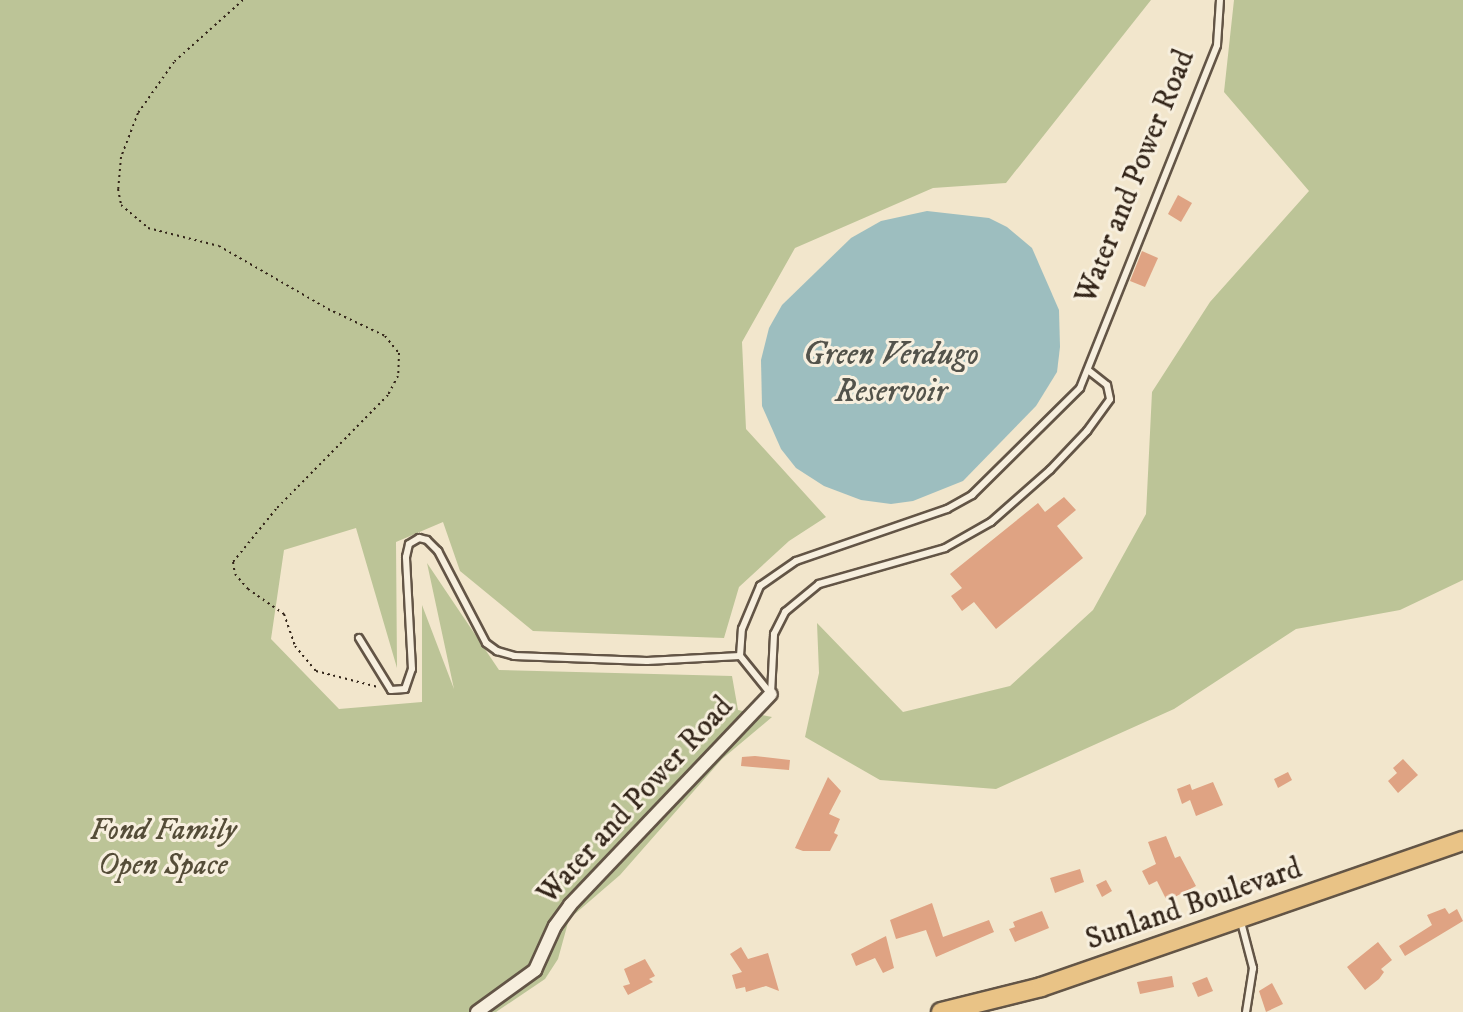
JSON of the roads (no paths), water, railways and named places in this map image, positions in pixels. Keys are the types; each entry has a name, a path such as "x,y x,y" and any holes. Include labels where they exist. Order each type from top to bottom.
{"main road":[{"name":"Sunland Boulevard","path":"941,1012 1041,987 1463,841"}],"street":[{"name":"Water and Power Road","path":"477,1012 535,970 555,926 570,905 771,694"}],"lane":[{"name":"Water and Power Road","path":"771,694 740,656 742,629 760,586 796,561 947,509 972,495 1080,388 1217,45 1220,0"},
{"name":"Water and Power Road","path":"771,694 774,634 785,612 819,584 945,548 991,522 1050,470 1087,431 1110,399 1107,385 1088,370"},
{"path":"359,638 391,690 405,689 410,682 406,557 409,544 419,538 427,540 438,551 486,643 497,651 514,656 647,661 740,656"},
{"path":"1241,918 1253,968 1246,1012"}],"water":[{"name":"Green Verdugo Reservoir","path":"927,211 989,218 1007,227 1032,248 1059,310 1057,372 1036,406 963,481 913,501 891,504 861,500 824,486 796,468 781,449 762,406 761,360 769,328 782,305 851,238 881,221"}],"park label":[{"name":"Fond Family Open Space","path":"163,848"}]}
